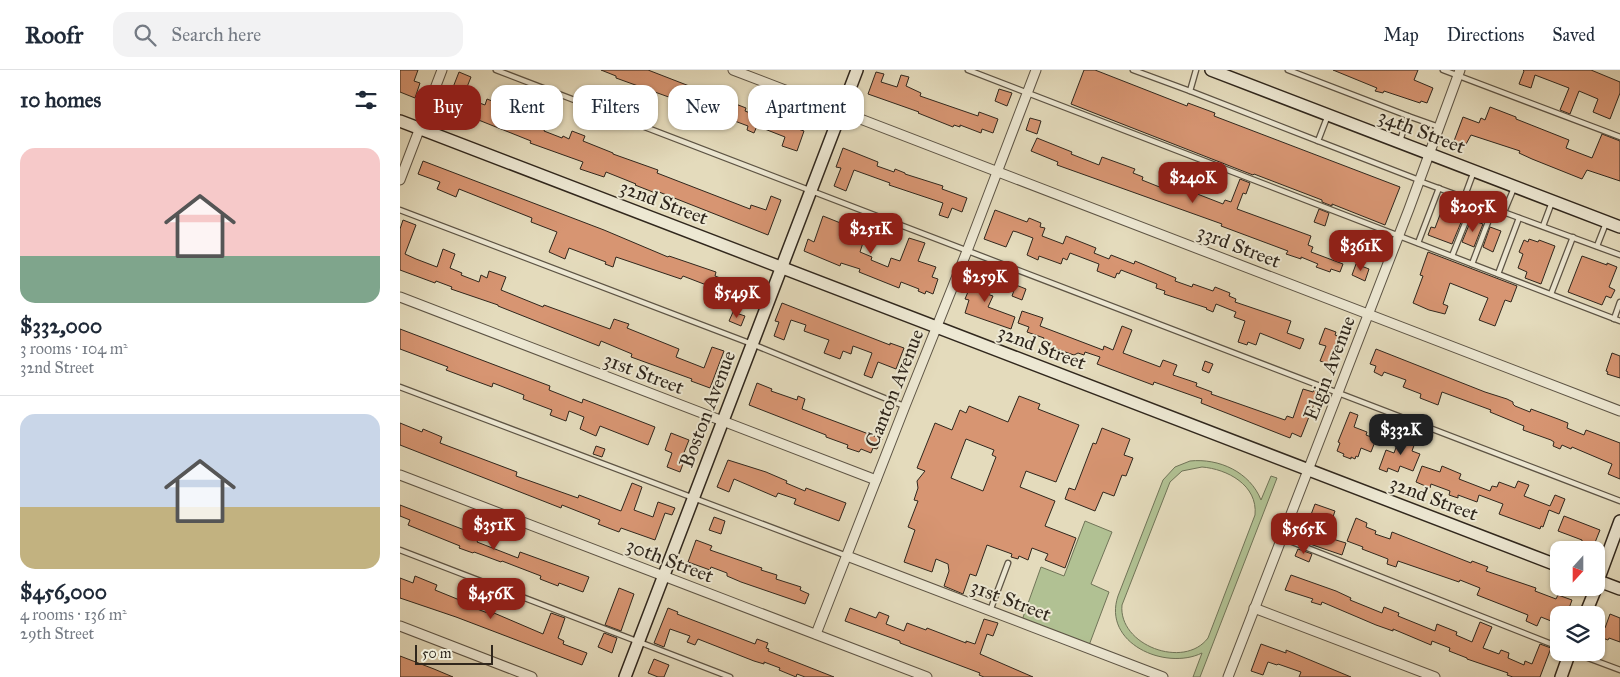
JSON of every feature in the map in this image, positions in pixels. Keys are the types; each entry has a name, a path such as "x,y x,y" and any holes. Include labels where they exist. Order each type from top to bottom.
{"street":[{"path":"436,85 442,70"},
{"name":"33rd Street","path":"733,70 772,85"},
{"name":"Boston Avenue","path":"851,85 857,70"},
{"name":"Canton Avenue","path":"816,634 1036,70"},
{"name":"34th Street","path":"1211,70 1231,74 1328,115 1620,227"},
{"name":"Elgin Avenue","path":"1228,677 1398,236 1458,73"},
{"name":"32nd Street","path":"400,121 415,127"},
{"name":"33rd Street","path":"864,121 1620,411"},
{"path":"400,180 420,130"},
{"name":"32nd Street","path":"423,130 1550,563"},
{"name":"Boston Avenue","path":"625,677 834,130"},
{"name":"31st Street","path":"400,298 876,480"},
{"name":"30th Street","path":"400,475 927,677"},
{"path":"1605,562 1620,521"},
{"name":"31st Street","path":"846,556 1163,677"},
{"path":"1605,586 1620,590"},
{"path":"1254,608 1435,677"},
{"path":"400,626 532,677"},
{"path":"1561,677 1567,661"}],"lane":[{"path":"496,70 1620,502"},
{"path":"968,70 1620,321"},
{"path":"1133,70 1464,198 1620,255"},
{"path":"1190,91 1196,70"},
{"path":"1288,70 1438,127"},
{"path":"1443,70 1458,73 1620,137"},
{"path":"1318,141 1328,115"},
{"path":"1400,142 1408,116"},
{"path":"1464,198 1474,171"},
{"path":"1504,212 1514,186"},
{"path":"1418,243 1439,188"},
{"path":"1452,256 1474,201"},
{"path":"1543,226 1552,201"},
{"path":"1472,264 1493,209"},
{"path":"400,210 752,344 904,406"},
{"path":"1498,274 1519,218"},
{"path":"1597,246 1606,222"},
{"path":"1551,294 1573,237"},
{"path":"1614,318 1620,302"},
{"path":"400,387 846,556"},
{"path":"1282,538 1550,643"},
{"path":"400,550 730,677"},
{"path":"990,611 1008,563"},
{"path":"1596,661 1620,670"}],"green space":[{"path":"1190,461 1212,462 1222,465 1232,469 1249,482 1261,500 1271,476 1277,478 1200,677 1193,677 1202,653 1187,658 1171,658 1155,655 1140,649 1128,639 1119,627 1115,613 1118,596 1163,480 1175,467","holes":["1202,467 1212,468 1231,475 1246,487 1252,495 1255,504 1255,515 1208,638 1197,647 1184,652 1169,652 1154,648 1130,632 1124,619 1122,605 1170,482 1182,471"]},
{"path":"1085,521 1112,532 1091,584 1109,592 1088,648 1021,623 1041,567 1064,576"}],"building":[{"path":"400,70 418,70 414,81 420,83 419,85 415,85 415,98 400,92"},
{"path":"601,70 648,70 687,85 668,85 668,97 658,93 658,85 635,85 616,78 616,76"},
{"path":"1084,70 1095,70 1187,106 1188,103 1215,113 1214,116 1400,187 1385,225 1071,104"},
{"path":"1333,70 1418,70 1414,80 1433,88 1427,103 1421,101 1420,103 1384,91 1383,93 1375,91 1377,88"},
{"path":"1523,70 1591,70 1620,82 1620,93 1610,119 1593,112 1598,99 1579,91 1570,114 1560,110 1569,88 1535,75 1531,88 1519,84"},
{"path":"459,72 471,77 468,85 454,85"},
{"path":"876,72 884,74 881,82 897,87 901,75 909,77 906,86 921,93 920,96 978,116 979,112 998,119 993,133 982,129 981,133 960,125 960,127 954,125 953,127 919,112 868,94"},
{"path":"999,89 1012,93 1007,106 995,101"},
{"path":"487,99 491,101 491,125 481,121 481,104 485,105"},
{"path":"738,105 746,108 745,111 748,112 748,126 738,122"},
{"path":"1490,107 1569,140 1566,148 1592,158 1602,134 1620,141 1620,181 1587,170 1582,179 1532,159 1519,153 1520,151 1471,135 1465,146 1454,141 1463,117 1479,123 1481,118 1485,120"},
{"path":"1030,118 1041,121 1037,134 1026,130"},
{"path":"504,130 544,130 569,139 572,131 585,136 583,141 658,170 657,173 750,209 751,205 766,210 771,196 781,200 768,235 659,192 658,194 606,172 604,177 580,169 583,162 530,143 531,141"},
{"path":"767,130 804,131 797,151 782,146 785,137"},
{"path":"1037,138 1099,165 1102,157 1135,169 1133,173 1143,177 1142,180 1162,188 1163,186 1180,193 1182,188 1223,204 1225,200 1231,202 1240,179 1250,183 1246,194 1243,193 1237,209 1311,236 1308,245 1313,247 1311,252 1343,264 1340,272 1331,269 1330,272 1316,267 1318,264 1301,257 1301,259 1286,254 1288,251 1221,226 1222,224 1057,165 1058,162 1031,151"},
{"path":"843,148 878,162 877,166 894,172 895,169 943,186 942,189 967,198 962,212 952,208 948,218 939,215 943,203 889,185 890,183 854,170 846,191 834,186 841,168 836,167"},
{"path":"423,161 604,230 668,257 716,272 715,276 746,288 740,303 720,296 722,291 683,276 681,279 616,257 613,267 605,264 606,262 569,248 565,259 549,252 557,232 531,222 532,218 459,189 456,197 437,189 440,182 418,174"},
{"path":"1319,209 1329,213 1325,226 1314,222"},
{"path":"995,210 1027,222 1029,218 1041,223 1040,227 1045,228 1042,236 1063,244 1066,236 1096,248 1094,253 1109,259 1111,255 1134,264 1135,261 1176,278 1175,281 1192,287 1193,284 1213,291 1215,287 1230,293 1229,296 1236,299 1235,302 1291,321 1287,333 1304,339 1300,349 1260,333 1256,345 1248,342 1247,345 1238,342 1245,321 1234,317 1236,312 1216,304 1213,312 1207,308 1164,294 1165,291 1156,288 1157,284 1121,270 1115,278 1097,271 1099,264 1070,253 1067,260 1063,258 1061,264 1039,256 1038,260 1027,255 1033,238 1017,232 1013,231 1006,247 984,239"},
{"path":"1441,212 1462,220 1452,244 1428,235 1431,227 1435,228"},
{"path":"846,215 869,224 860,252 872,257 871,260 888,267 891,258 900,261 909,238 925,243 918,261 936,267 932,277 938,279 933,294 926,291 925,294 918,291 919,289 901,282 899,288 859,272 860,269 841,263 840,266 804,251 808,239 814,242 823,216 843,224"},
{"path":"403,220 416,225 405,254 416,259 437,267 443,249 455,254 450,268 462,273 461,275 479,282 481,275 487,278 489,271 506,277 501,290 543,307 544,305 610,329 614,319 629,324 627,328 679,349 676,357 704,368 712,347 724,351 710,388 691,381 692,379 631,357 632,354 601,341 599,346 498,305 451,289 452,287 400,270 400,229"},
{"path":"1471,220 1483,224 1474,247 1462,242"},
{"path":"1490,227 1501,231 1493,252 1483,247"},
{"path":"1529,239 1538,242 1539,240 1555,246 1541,284 1525,278 1527,272 1518,268 1523,254 1519,252 1524,240 1528,242"},
{"path":"1428,252 1517,286 1511,302 1505,300 1495,326 1479,320 1488,298 1450,283 1443,304 1448,306 1445,314 1413,303 1423,276 1420,275"},
{"path":"1582,256 1617,267 1609,287 1615,290 1611,298 1606,296 1602,305 1568,292"},
{"path":"1356,264 1369,269 1365,281 1352,275"},
{"path":"980,266 987,269 985,275 989,277 984,293 993,296 988,307 1015,317 1011,329 965,313 969,300 965,299"},
{"path":"1016,285 1026,289 1022,300 1012,296"},
{"path":"782,303 890,345 890,343 904,348 896,369 878,362 872,378 864,375 872,353 853,346 851,354 843,351 840,359 824,353 829,340 804,331 806,325 791,320 784,340 774,336 779,322 775,321"},
{"path":"1022,311 1043,318 1040,326 1103,350 1104,346 1113,350 1122,326 1132,330 1123,353 1160,367 1163,360 1177,365 1173,375 1197,383 1196,386 1212,392 1211,394 1285,420 1287,416 1293,418 1303,389 1322,393 1319,401 1316,399 1301,437 1292,433 1290,438 1201,403 1202,399 1154,382 1153,385 1097,364 1100,357 1085,352 1084,355 1078,353 1074,355 1042,344 1044,338 1027,332 1029,327 1018,323"},
{"path":"733,312 745,316 741,326 729,321"},
{"path":"1325,328 1336,332 1335,335 1340,337 1329,364 1320,361 1326,346 1319,344"},
{"path":"400,329 550,386 549,390 582,403 583,399 655,427 648,445 600,426 596,436 580,429 584,417 569,411 566,421 550,415 552,410 523,399 524,395 493,383 492,387 462,376 446,370 448,367 400,349"},
{"path":"1376,349 1507,399 1513,402 1515,406 1530,412 1531,409 1568,423 1567,428 1584,435 1586,430 1620,443 1620,479 1608,474 1612,464 1572,447 1571,449 1562,445 1560,449 1553,446 1554,442 1551,440 1523,430 1524,426 1490,412 1491,410 1442,392 1438,405 1420,398 1421,394 1403,387 1406,380 1384,372 1382,376 1374,372 1376,366 1370,364"},
{"path":"1612,353 1620,356 1620,378 1607,374 1608,372 1606,371"},
{"path":"1205,361 1213,364 1209,373 1202,370"},
{"path":"757,383 772,389 771,391 797,400 798,396 805,399 802,409 882,439 877,449 873,448 871,453 861,449 859,452 847,448 848,445 826,437 826,435 749,405"},
{"path":"1019,396 1040,404 1038,409 1079,425 1056,482 1026,471 1020,487 1055,501 1045,526 1076,538 1065,568 1045,560 1048,554 1032,548 1028,560 1019,556 1018,559 1011,557 1012,554 987,545 976,576 970,574 963,594 944,586 949,571 948,564 936,559 932,572 904,562 915,530 908,527 918,501 914,500 918,488 917,481 925,471 917,468 935,423 952,430 960,410 966,413 969,406 1008,422","holes":["966,439 994,450 992,455 996,457 983,491 951,478"]},
{"path":"1350,412 1358,415 1354,427 1367,432 1366,435 1376,439 1371,452 1361,448 1358,457 1356,456 1355,459 1343,456 1344,454 1337,451 1340,443 1338,442"},
{"path":"400,423 422,432 423,429 442,437 440,443 517,472 516,476 578,498 579,495 621,511 632,483 642,487 634,510 653,517 658,502 675,508 672,515 665,513 655,540 621,528 619,532 598,524 600,520 562,505 561,508 400,445"},
{"path":"1102,428 1130,439 1124,455 1133,458 1126,476 1122,475 1114,496 1103,492 1095,511 1065,499 1069,488 1075,490 1093,443 1096,444"},
{"path":"671,433 689,440 681,460 684,461 680,472 667,467 672,453 665,450"},
{"path":"1401,434 1416,440 1412,451 1420,454 1413,471 1400,466 1398,472 1388,468 1387,472 1379,469 1386,450 1394,453"},
{"path":"596,446 605,449 602,457 593,454"},
{"path":"728,460 766,472 805,491 806,488 846,503 839,521 794,504 796,499 778,493 776,497 734,479 729,492 717,487"},
{"path":"1422,466 1440,472 1442,466 1461,474 1459,479 1490,491 1492,486 1497,487 1499,482 1515,488 1518,481 1529,485 1524,496 1550,506 1555,495 1565,499 1559,514 1549,510 1543,527 1541,526 1540,529 1499,514 1503,504 1479,495 1477,502 1458,495 1458,498 1449,495 1450,491 1431,484 1430,488 1416,482"},
{"path":"1315,504 1335,511 1326,537 1346,543 1342,555 1301,541"},
{"path":"400,505 480,536 477,542 518,558 520,552 589,577 583,592 559,583 558,586 540,579 541,576 502,561 459,548 460,546 408,525 410,520 400,516"},
{"path":"1564,516 1600,530 1596,541 1582,541 1558,531"},
{"path":"714,517 725,521 721,534 709,530"},
{"path":"1356,518 1367,523 1366,527 1376,531 1375,534 1390,539 1392,532 1471,563 1472,561 1488,567 1486,571 1536,588 1535,591 1556,599 1558,596 1561,596 1572,600 1570,606 1550,606 1550,621 1541,617 1537,626 1526,621 1528,615 1477,595 1480,588 1398,561 1396,567 1387,564 1388,559 1347,541"},
{"path":"696,540 712,546 710,550 762,568 761,570 777,575 776,579 801,587 800,590 809,594 805,604 741,582 727,576 727,573 711,567 710,570 688,562"},
{"path":"1298,549 1312,554 1309,562 1295,556"},
{"path":"1291,575 1336,591 1351,598 1350,600 1382,613 1384,607 1399,613 1398,616 1435,631 1437,624 1457,632 1456,635 1472,642 1480,622 1492,627 1483,648 1499,654 1501,650 1509,653 1508,658 1524,665 1525,661 1532,664 1540,644 1550,648 1550,651 1540,677 1513,677 1507,675 1508,673 1449,651 1450,648 1432,641 1431,645 1393,629 1393,631 1376,625 1322,602 1321,605 1311,602 1313,599 1285,590"},
{"path":"415,576 437,585 435,590 462,601 461,603 493,615 494,613 543,634 551,613 565,618 558,638 564,641 563,644 587,653 582,665 456,617 400,598 400,578 413,583"},
{"path":"619,588 634,594 621,631 605,625"},
{"path":"668,608 678,612 677,614 755,644 757,639 768,643 766,648 769,649 768,651 834,677 805,677 797,674 796,677 779,670 780,668 764,662 764,664 754,661 698,639 695,645 687,642 690,636 670,629 664,647 654,643"},
{"path":"850,608 876,618 879,612 889,616 886,624 904,631 907,623 926,630 927,628 966,643 966,641 975,644 984,619 998,623 993,636 987,634 980,654 1033,677 984,677 979,675 980,673 845,621"},
{"path":"1610,614 1620,618 1620,642 1609,638 1608,640 1605,639 1605,628"},
{"path":"604,633 617,638 612,653 598,647"},
{"path":"1261,644 1286,653 1286,650 1351,677 1299,677 1301,672 1268,662 1263,675 1251,671"},
{"path":"400,656 434,669 453,677 400,677"},
{"path":"654,659 669,665 664,677 648,673"}]}
